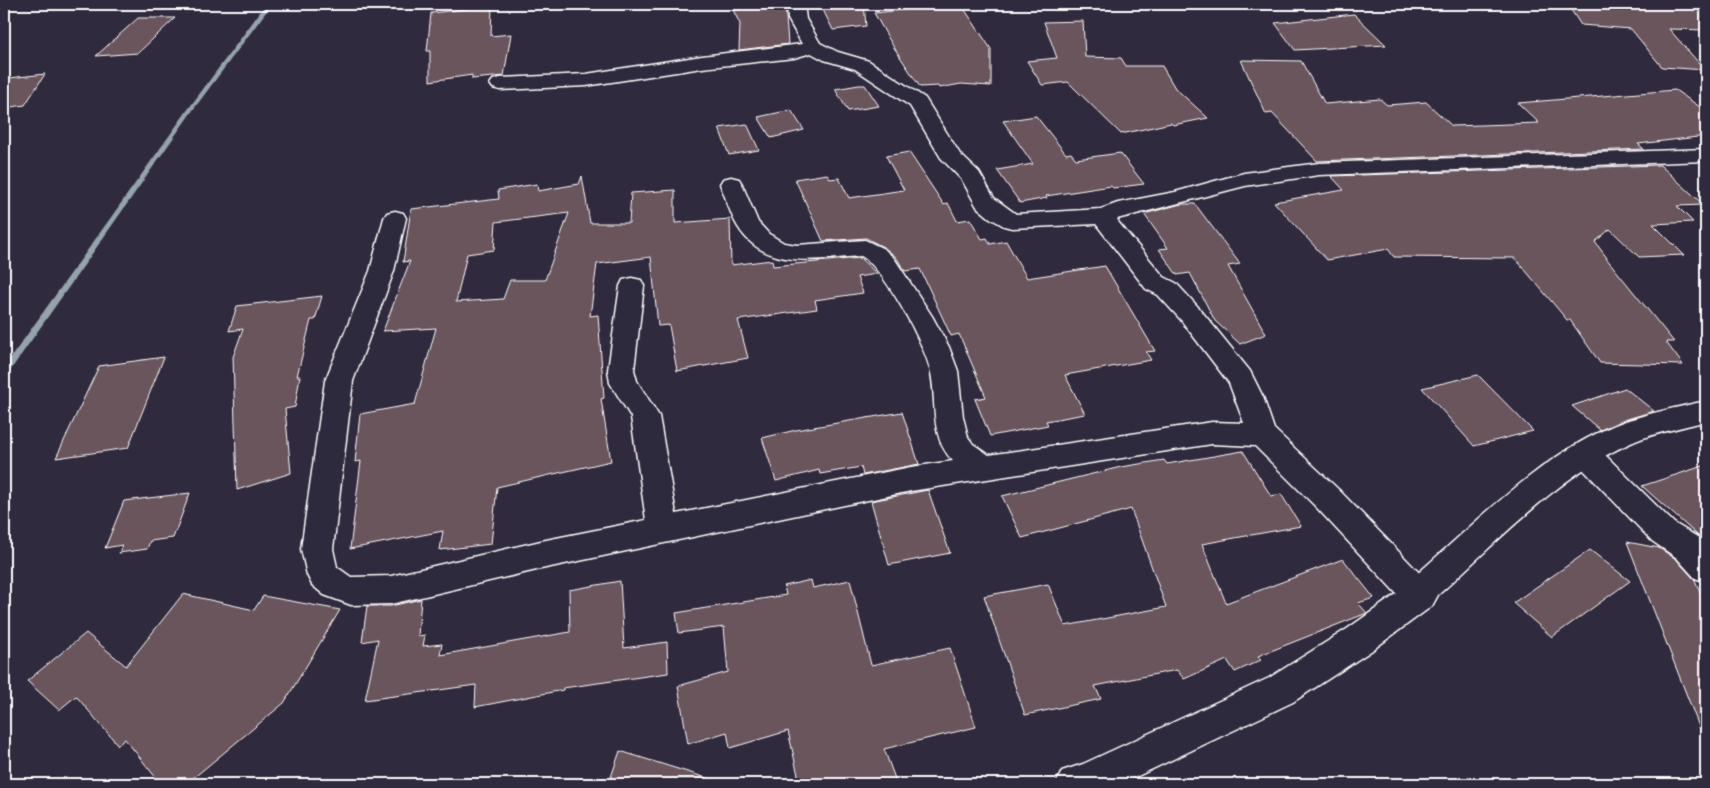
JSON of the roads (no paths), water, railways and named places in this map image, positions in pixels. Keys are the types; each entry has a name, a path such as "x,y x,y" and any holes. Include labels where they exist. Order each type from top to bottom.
{"street":[{"path":"796,4 797,19 813,47 831,56 862,65 918,102 952,158 971,177 984,202 998,214 1012,221 1105,216 1118,210 1177,198 1244,180 1320,169 1706,155"},
{"path":"500,84 586,80 702,62 794,52 813,47"},
{"path":"731,184 748,224 761,239 778,250 797,253 865,248 881,259 932,339 942,361 947,382 948,418 954,438 961,450 984,468"},
{"path":"1105,216 1108,225 1155,282 1167,289 1190,314 1240,378 1249,397 1262,435 1328,499 1420,596"},
{"path":"395,218 382,271 339,381 317,549 322,575 334,585 351,590 391,590 541,555 911,479 1212,433 1262,435"},
{"path":"632,286 622,370 624,383 645,416 663,530"},
{"path":"1075,784 1085,782 1281,690 1358,640 1420,596 1428,585 1538,487 1586,454 1625,433 1706,411"},
{"path":"1586,454 1662,532 1688,548 1706,568"}],"waterway":[{"path":"4,373 191,109 269,4"}]}
